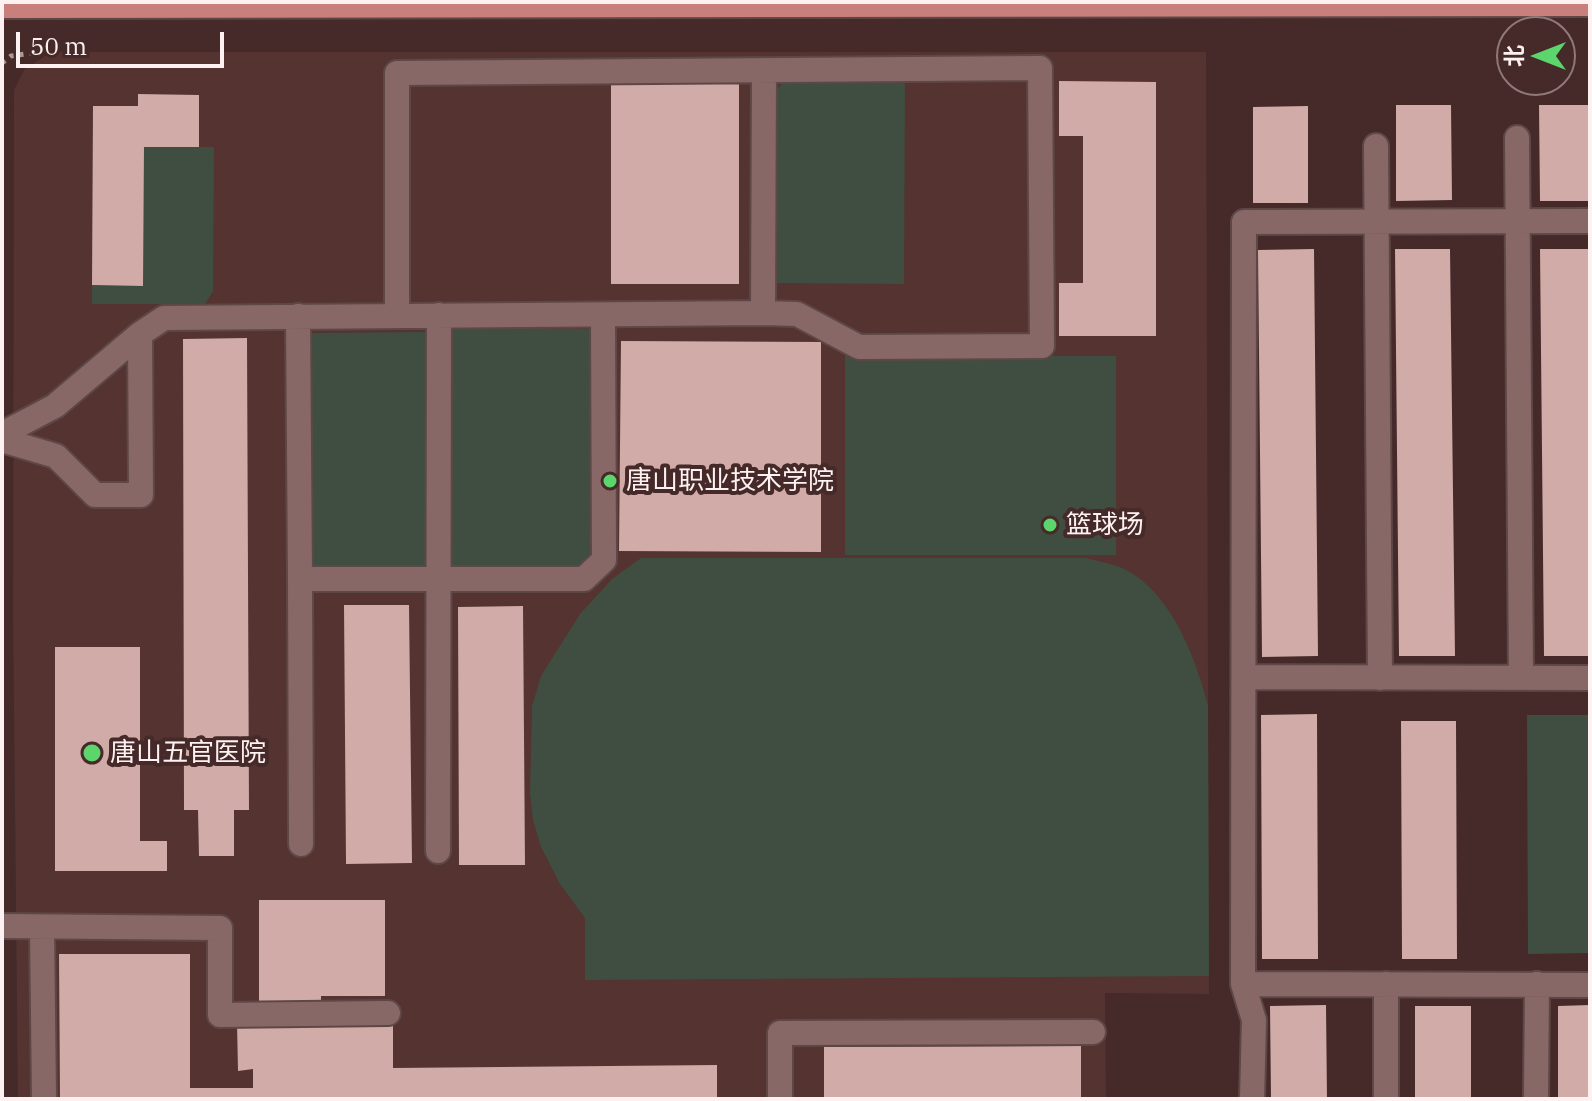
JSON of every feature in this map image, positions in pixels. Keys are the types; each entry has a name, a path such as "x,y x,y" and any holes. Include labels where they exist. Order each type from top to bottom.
{"main road":[{"path":"2,6 1590,4"}],"street":[{"path":"2,434 55,406 140,334 164,318 797,314 859,347 1042,346 1040,68 397,73 397,315"},
{"path":"763,313 764,71"},
{"path":"1517,138 1521,678"},
{"path":"1376,146 1380,678"},
{"path":"1252,1099 1254,1020 1243,984 1244,222 1590,221"},
{"path":"438,851 439,315"},
{"path":"298,316 301,844"},
{"path":"300,579 584,579 604,560 603,316"},
{"path":"2,440 56,456 95,495 141,495 140,334"},
{"path":"1244,677 1590,678"},
{"path":"2,926 220,928 220,1015 388,1013"},
{"path":"42,927 44,1099"},
{"path":"1243,984 1590,985"},
{"path":"1386,984 1386,1099"},
{"path":"1536,1099 1537,984"},
{"path":"780,1099 780,1033 1093,1032"}],"path":[{"path":"2,63 11,56 40,52"}],"shaded area":[{"name":"唐山职业技术学院","path":"51,52 1206,52 1209,994 1105,993 1106,1099 18,1099 13,614 14,90 24,70"}],"green space":[{"path":"786,80 905,81 904,284 772,283 772,94"},
{"path":"144,147 214,147 213,291 205,304 92,304 92,285 142,286"},
{"path":"444,329 593,329 593,553 570,573 450,571"},
{"path":"434,332 429,573 310,573 309,333"},
{"path":"845,356 1116,356 1116,555 845,555"},
{"path":"641,558 1086,558 1117,566 1148,585 1182,633 1208,706 1209,976 585,980 585,918 560,884 541,847 533,820 530,793 532,706 541,676 580,614 612,579"},
{"path":"1527,715 1590,715 1590,953 1528,954"}],"building":[{"path":"611,81 739,81 739,284 611,284"},
{"path":"1059,81 1156,82 1156,336 1059,336 1059,283 1083,283 1083,136 1059,136"},
{"path":"138,94 199,95 199,147 144,147 143,286 92,285 93,106 138,106"},
{"path":"1396,105 1451,105 1452,200 1396,201"},
{"path":"1539,105 1590,105 1590,201 1540,201"},
{"path":"1308,106 1308,203 1253,203 1253,107"},
{"path":"1314,249 1318,656 1262,657 1258,250"},
{"path":"1395,249 1450,249 1455,656 1399,656"},
{"path":"1540,249 1590,249 1590,656 1544,656"},
{"path":"247,338 249,810 234,810 234,856 199,856 198,810 184,810 183,339"},
{"path":"621,341 821,342 821,552 619,551"},
{"path":"344,605 409,605 412,863 346,864"},
{"path":"523,606 525,865 459,865 458,607"},
{"path":"55,647 140,647 140,841 167,841 167,871 55,871"},
{"path":"1317,714 1318,959 1262,959 1261,715"},
{"path":"1401,721 1456,721 1457,959 1402,959"},
{"path":"259,900 385,900 385,996 321,996 321,1004 259,1005"},
{"path":"59,954 190,954 190,1088 253,1088 253,1069 238,1071 237,1023 393,1022 393,1068 717,1065 717,1099 60,1099"},
{"path":"1326,1005 1327,1099 1271,1099 1270,1006"},
{"path":"1590,1005 1590,1099 1558,1099 1558,1006"},
{"path":"1415,1006 1471,1006 1471,1099 1415,1099"},
{"path":"1081,1046 1081,1099 824,1099 824,1047"}],"place":[{"name":"唐山职业技术学院","path":"610,481"},
{"name":"篮球场","path":"1050,525"},
{"name":"唐山五官医院","path":"92,753"}]}
